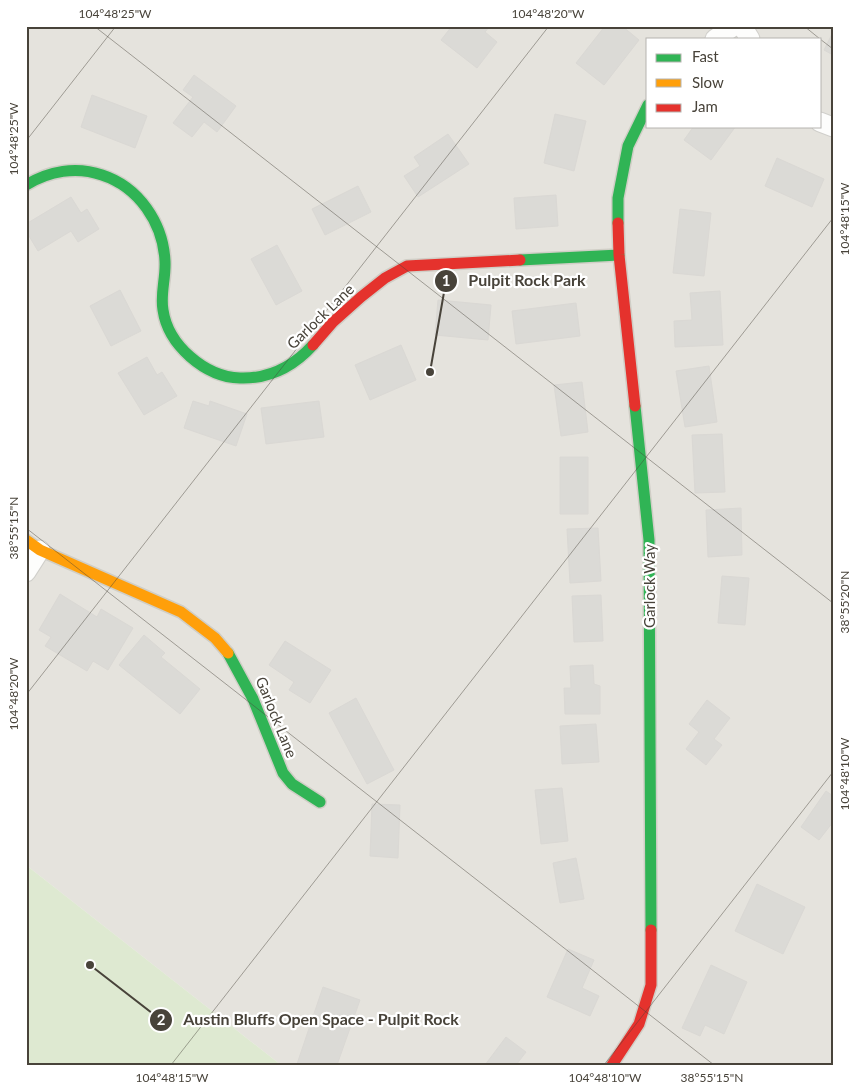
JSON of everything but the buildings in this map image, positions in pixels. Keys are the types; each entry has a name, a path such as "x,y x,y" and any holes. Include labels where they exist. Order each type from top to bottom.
{"street":[{"path":"716,38 734,26"},
{"path":"742,26 749,38"},
{"name":"Garlock Way","path":"612,1065 639,1024 651,985 649,540 620,255 618,198 621,172 628,146 646,109"},
{"name":"Garlock Lane","path":"26,185 35,179 56,172 80,170 103,175 125,186 142,200 154,219 163,242 165,263 161,303 168,326 180,345 197,361 214,373 234,378 256,378 279,371 297,361 336,318 371,289 404,266 620,255"},
{"path":"26,572 33,545"},
{"name":"Garlock Lane","path":"33,545 181,612 213,636 234,659 245,678 286,778 320,802"}],"shaded area":[{"path":"26,26 833,26 833,1065 281,1065 26,865"}],"green space":[{"path":"26,865 281,1065 26,1065"}],"traffic: fast":[{"path":"618,223 618,198 628,146 646,109"},
{"path":"26,185 44,176 63,171 92,172 115,181 138,197 147,208 160,233 165,261 162,304 166,323 180,347 190,357 214,372 240,378 271,374 297,360 313,345"},
{"path":"520,260 619,255"},
{"path":"635,406 649,540 651,930"},
{"path":"228,653 253,699 283,773 292,784 320,802"}],"traffic: slow":[{"path":"26,540 40,550 181,612 215,638 228,653"}],"traffic: jam":[{"path":"618,223 619,255 635,406"},
{"path":"313,345 333,322 361,297 385,278 407,266 520,260"},
{"path":"612,1065 639,1024 651,985 651,930"}],"place":[{"name":"Pulpit Rock Park","path":"430,372"},
{"name":"Austin Bluffs Open Space - Pulpit Rock","path":"90,965"}]}
